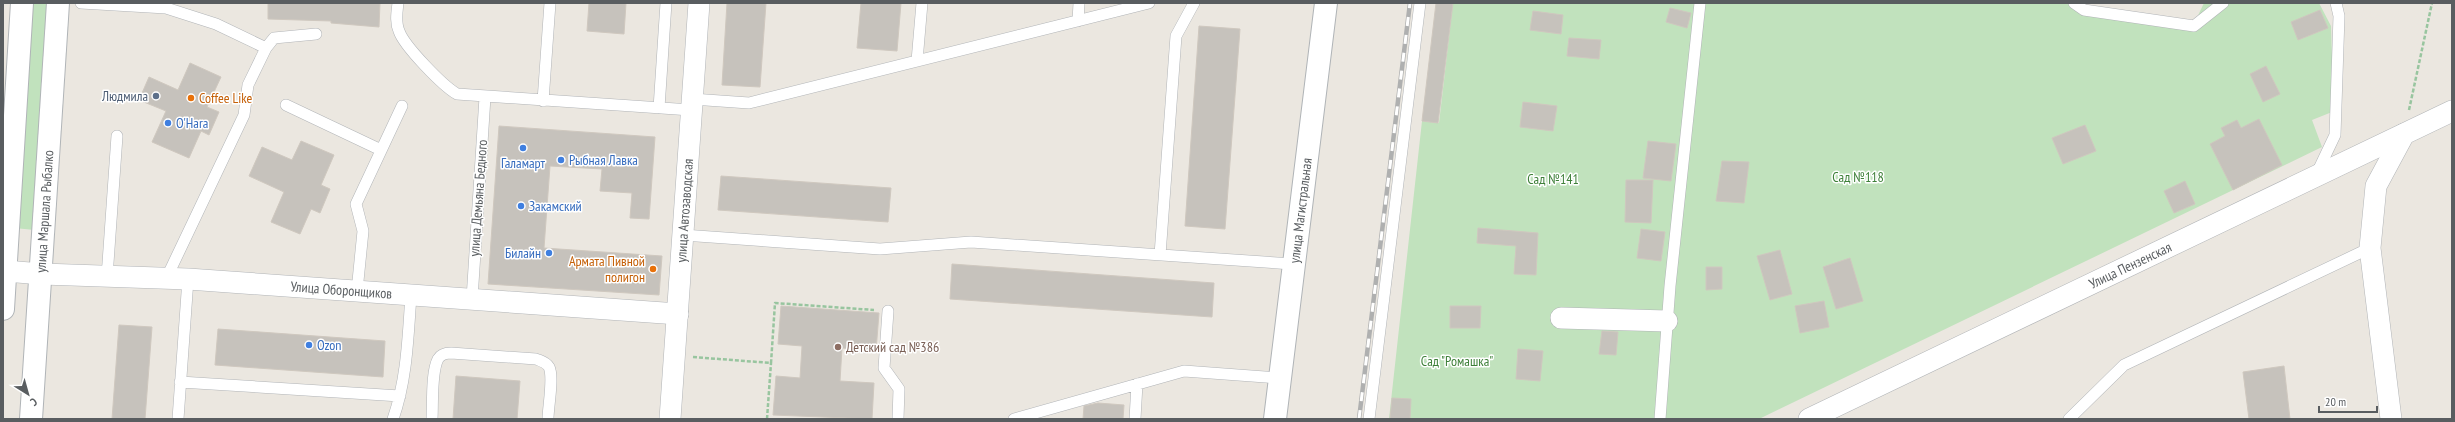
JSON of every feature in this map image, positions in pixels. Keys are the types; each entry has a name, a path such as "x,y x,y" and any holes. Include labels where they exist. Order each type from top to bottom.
{"main road":[{"path":"3,299 22,3"},
{"name":"улица Маршала Рыбалко","path":"31,419 42,274 58,3"},
{"name":"улица Магистральная","path":"1275,419 1326,3"}],"street":[{"name":"улица Автозаводская","path":"670,419 699,3"},
{"name":"Улица Пензенская","path":"1808,419 2452,111"},
{"path":"2391,419 2370,248 2376,186 2404,134"},
{"name":"Улица Оборонщиков","path":"5,271 107,277 188,279 678,314"},
{"path":"1561,318 1667,321"}],"lane":[{"path":"81,3 166,8 216,24 266,48"},
{"path":"398,3 398,31 442,83 457,94 659,108 749,103 1149,3"},
{"path":"543,101 550,3"},
{"path":"659,108 666,3"},
{"path":"917,61 922,3"},
{"path":"1078,21 1079,3"},
{"path":"1160,255 1176,36 1194,3"},
{"path":"1369,419 1420,3"},
{"path":"1660,419 1667,321 1700,3"},
{"path":"2074,3 2084,10 2194,26 2222,3"},
{"path":"2316,175 2335,134 2339,16 2336,3"},
{"path":"166,279 244,115 248,84 266,48 274,38 316,34"},
{"name":"улица Демьяна Бедного","path":"472,299 485,97"},
{"path":"286,105 381,150"},
{"path":"357,291 363,231 356,204 402,106"},
{"path":"107,277 117,136"},
{"path":"683,235 880,249 971,242 1293,264"},
{"path":"2069,419 2124,366 2370,248"},
{"path":"178,419 188,279"},
{"path":"393,419 400,396 406,361 411,295"},
{"path":"888,311 884,368 899,389 898,419"},
{"path":"432,419 436,366 438,358 445,353 536,359 544,362 549,367 551,375 548,419"},
{"path":"1014,419 1184,371 1280,378"},
{"path":"180,382 400,396"},
{"path":"1135,419 1137,384"}],"path":[{"path":"2404,134 2432,3"},
{"path":"767,419 775,303 888,311"},
{"path":"711,359 770,363"}],"green space":[{"path":"30,3 50,3 35,230 14,228"},
{"name":"Сад №118","path":"1453,3 2074,3 2193,26 2204,3 2319,3 2331,26 2333,88 2332,112 2312,120 2322,147 1759,419 1389,419 1422,121 1439,123"}],"building":[{"path":"268,3 380,3 379,27 331,23 331,21 268,19"},
{"path":"589,3 626,3 624,34 587,31"},
{"path":"727,3 766,3 760,87 722,85"},
{"path":"861,3 901,3 897,51 857,48"},
{"path":"1436,3 1453,3 1438,123 1422,121"},
{"path":"1670,8 1691,13 1687,28 1666,22"},
{"path":"2320,10 2328,28 2298,40 2291,22"},
{"path":"1533,11 1563,15 1561,34 1530,30"},
{"path":"1199,26 1240,29 1225,229 1185,226"},
{"path":"1569,38 1601,40 1599,59 1567,56"},
{"path":"190,63 221,77 207,107 219,112 209,135 201,131 189,158 152,142 166,111 139,100 149,77 178,90"},
{"path":"2266,66 2280,94 2263,102 2250,74"},
{"path":"1523,102 1557,106 1553,131 1520,127"},
{"path":"2259,119 2282,165 2233,190 2210,144 2225,136 2221,128 2237,120 2241,128"},
{"path":"2085,125 2096,151 2063,164 2052,138"},
{"name":"Закамский","path":"499,126 655,137 649,219 630,218 632,193 600,191 602,169 550,166 544,248 662,256 659,295 488,284"},
{"path":"301,141 334,155 321,185 330,189 320,213 311,209 300,234 271,222 284,192 249,176 262,147 292,160"},
{"path":"1648,141 1676,144 1671,181 1643,178"},
{"path":"1722,161 1749,162 1744,203 1716,201"},
{"path":"721,176 891,188 888,222 718,210"},
{"path":"1626,180 1653,180 1651,223 1625,222"},
{"path":"2185,181 2195,204 2174,213 2164,191"},
{"path":"1478,228 1538,233 1536,275 1514,274 1516,246 1477,243"},
{"path":"1641,229 1665,232 1661,261 1637,258"},
{"path":"1780,250 1792,294 1770,300 1757,256"},
{"path":"1850,258 1863,301 1836,309 1823,267"},
{"path":"952,264 1214,283 1212,317 950,299"},
{"path":"1706,267 1722,267 1722,289 1706,290"},
{"path":"1824,301 1829,327 1800,333 1795,306"},
{"path":"781,306 879,313 876,351 842,348 840,381 874,383 872,419 773,415 776,376 800,378 802,346 778,344"},
{"path":"1450,306 1481,306 1480,328 1450,328"},
{"path":"119,325 152,327 145,419 112,419"},
{"path":"218,329 385,341 383,377 215,365"},
{"path":"1602,331 1618,332 1616,355 1599,354"},
{"path":"1518,349 1543,351 1540,381 1516,379"},
{"path":"2284,366 2290,419 2249,419 2243,372"},
{"path":"456,376 520,381 517,419 453,419"},
{"path":"1392,398 1411,399 1410,419 1390,419"},
{"path":"1098,403 1124,405 1123,419 1083,419 1084,406"}],"railway":[{"path":"1359,419 1410,3"}],"place":[{"name":"Людмила","path":"156,96"},
{"name":"Coffee Like","path":"191,98"},
{"name":"O'Hara","path":"168,123"},
{"name":"Галамарт","path":"523,148"},
{"name":"Рыбная Лавка","path":"561,160"},
{"name":"Закамский","path":"521,206"},
{"name":"Билайн","path":"549,253"},
{"name":"Армата Пивной полигон","path":"653,269"},
{"name":"Ozon","path":"309,345"},
{"name":"Детский сад №386","path":"838,347"}],"park label":[{"name":"Сад №141","path":"1553,179"},
{"name":"Сад \"Ромашка\"","path":"1457,361"}]}
